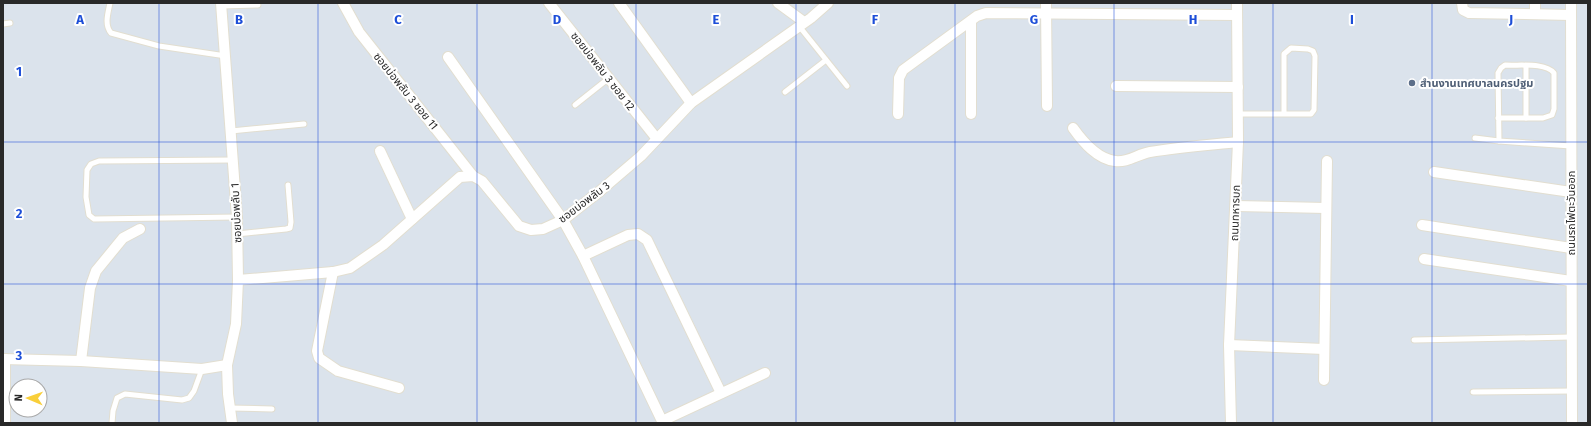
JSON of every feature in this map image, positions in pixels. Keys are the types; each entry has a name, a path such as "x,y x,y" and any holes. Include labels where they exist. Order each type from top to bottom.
{"street":[{"name":"ซอยบ่อพลับ 3 ซอย 11","path":"342,3 359,32 473,176"},
{"name":"ซอยบ่อพลับ 3 ซอย 12","path":"549,3 657,139"},
{"path":"619,3 691,103"},
{"path":"778,3 802,24"},
{"name":"ซอยบ่อพลับ 3","path":"473,176 482,181 519,226 531,230 543,229 563,220 600,192 641,156 691,103 802,24 828,3"},
{"path":"1046,3 1047,106"},
{"name":"ถนนทหารบก","path":"1230,423 1229,345 1238,142 1237,3"},
{"path":"1462,3 1463,10 1469,13 1571,15"},
{"path":"1535,3 1535,14"},
{"name":"ถนนรถไฟตะวันออก","path":"1571,3 1572,423"},
{"name":"ซอยบ่อพลับ 1","path":"222,5 237,217 238,280 236,324 227,365 232,423"},
{"path":"898,114 899,78 903,70 977,16 986,14 1237,15"},
{"path":"971,21 971,114"},
{"path":"448,57 563,220 582,256 662,422 766,373"},
{"path":"1116,86 1238,87"},
{"path":"1073,128 1080,138 1101,157 1115,161 1127,160 1148,152 1191,146 1238,142"},
{"path":"380,151 412,219"},
{"path":"1324,380 1327,161"},
{"path":"1434,172 1571,192"},
{"path":"238,280 333,272 350,268 382,246 460,177 473,176"},
{"path":"1236,206 1326,208"},
{"path":"1422,225 1571,248"},
{"path":"81,361 90,288 96,271 123,238 140,229"},
{"path":"582,256 628,235 638,234 647,240 721,393"},
{"path":"1424,259 1571,281"},
{"path":"333,272 317,351 319,358 338,371 399,388"},
{"path":"1229,345 1324,349"},
{"path":"5,423 4,359 81,361 202,369 227,365"}],"lane":[{"path":"110,3 107,23 108,30 111,34 159,46 226,56"},
{"path":"222,5 258,5"},
{"path":"3,24 10,23"},
{"path":"802,24 826,60 847,86"},
{"path":"1238,114 1284,114 1310,114 1314,110 1315,56 1313,51 1308,49 1291,48 1284,54 1284,114"},
{"path":"785,92 826,60"},
{"path":"1498,118 1548,117 1552,114 1554,109 1554,73 1544,66 1505,65 1501,68 1498,73 1498,118 1499,141"},
{"path":"1526,66 1526,118"},
{"path":"575,106 609,78"},
{"path":"231,131 304,124"},
{"path":"1474,138 1571,146"},
{"path":"233,160 99,160 91,164 87,170 86,197 88,215 94,219 237,217"},
{"path":"237,234 290,228 291,222 288,185"},
{"path":"1414,340 1571,337"},
{"path":"112,423 113,411 117,398 125,394 182,400 190,398 202,369"},
{"path":"1473,392 1572,391"},
{"path":"230,408 272,409"}],"place":[{"name":"สำนงานเทศบาลนครปฐม","path":"1412,83"}]}
